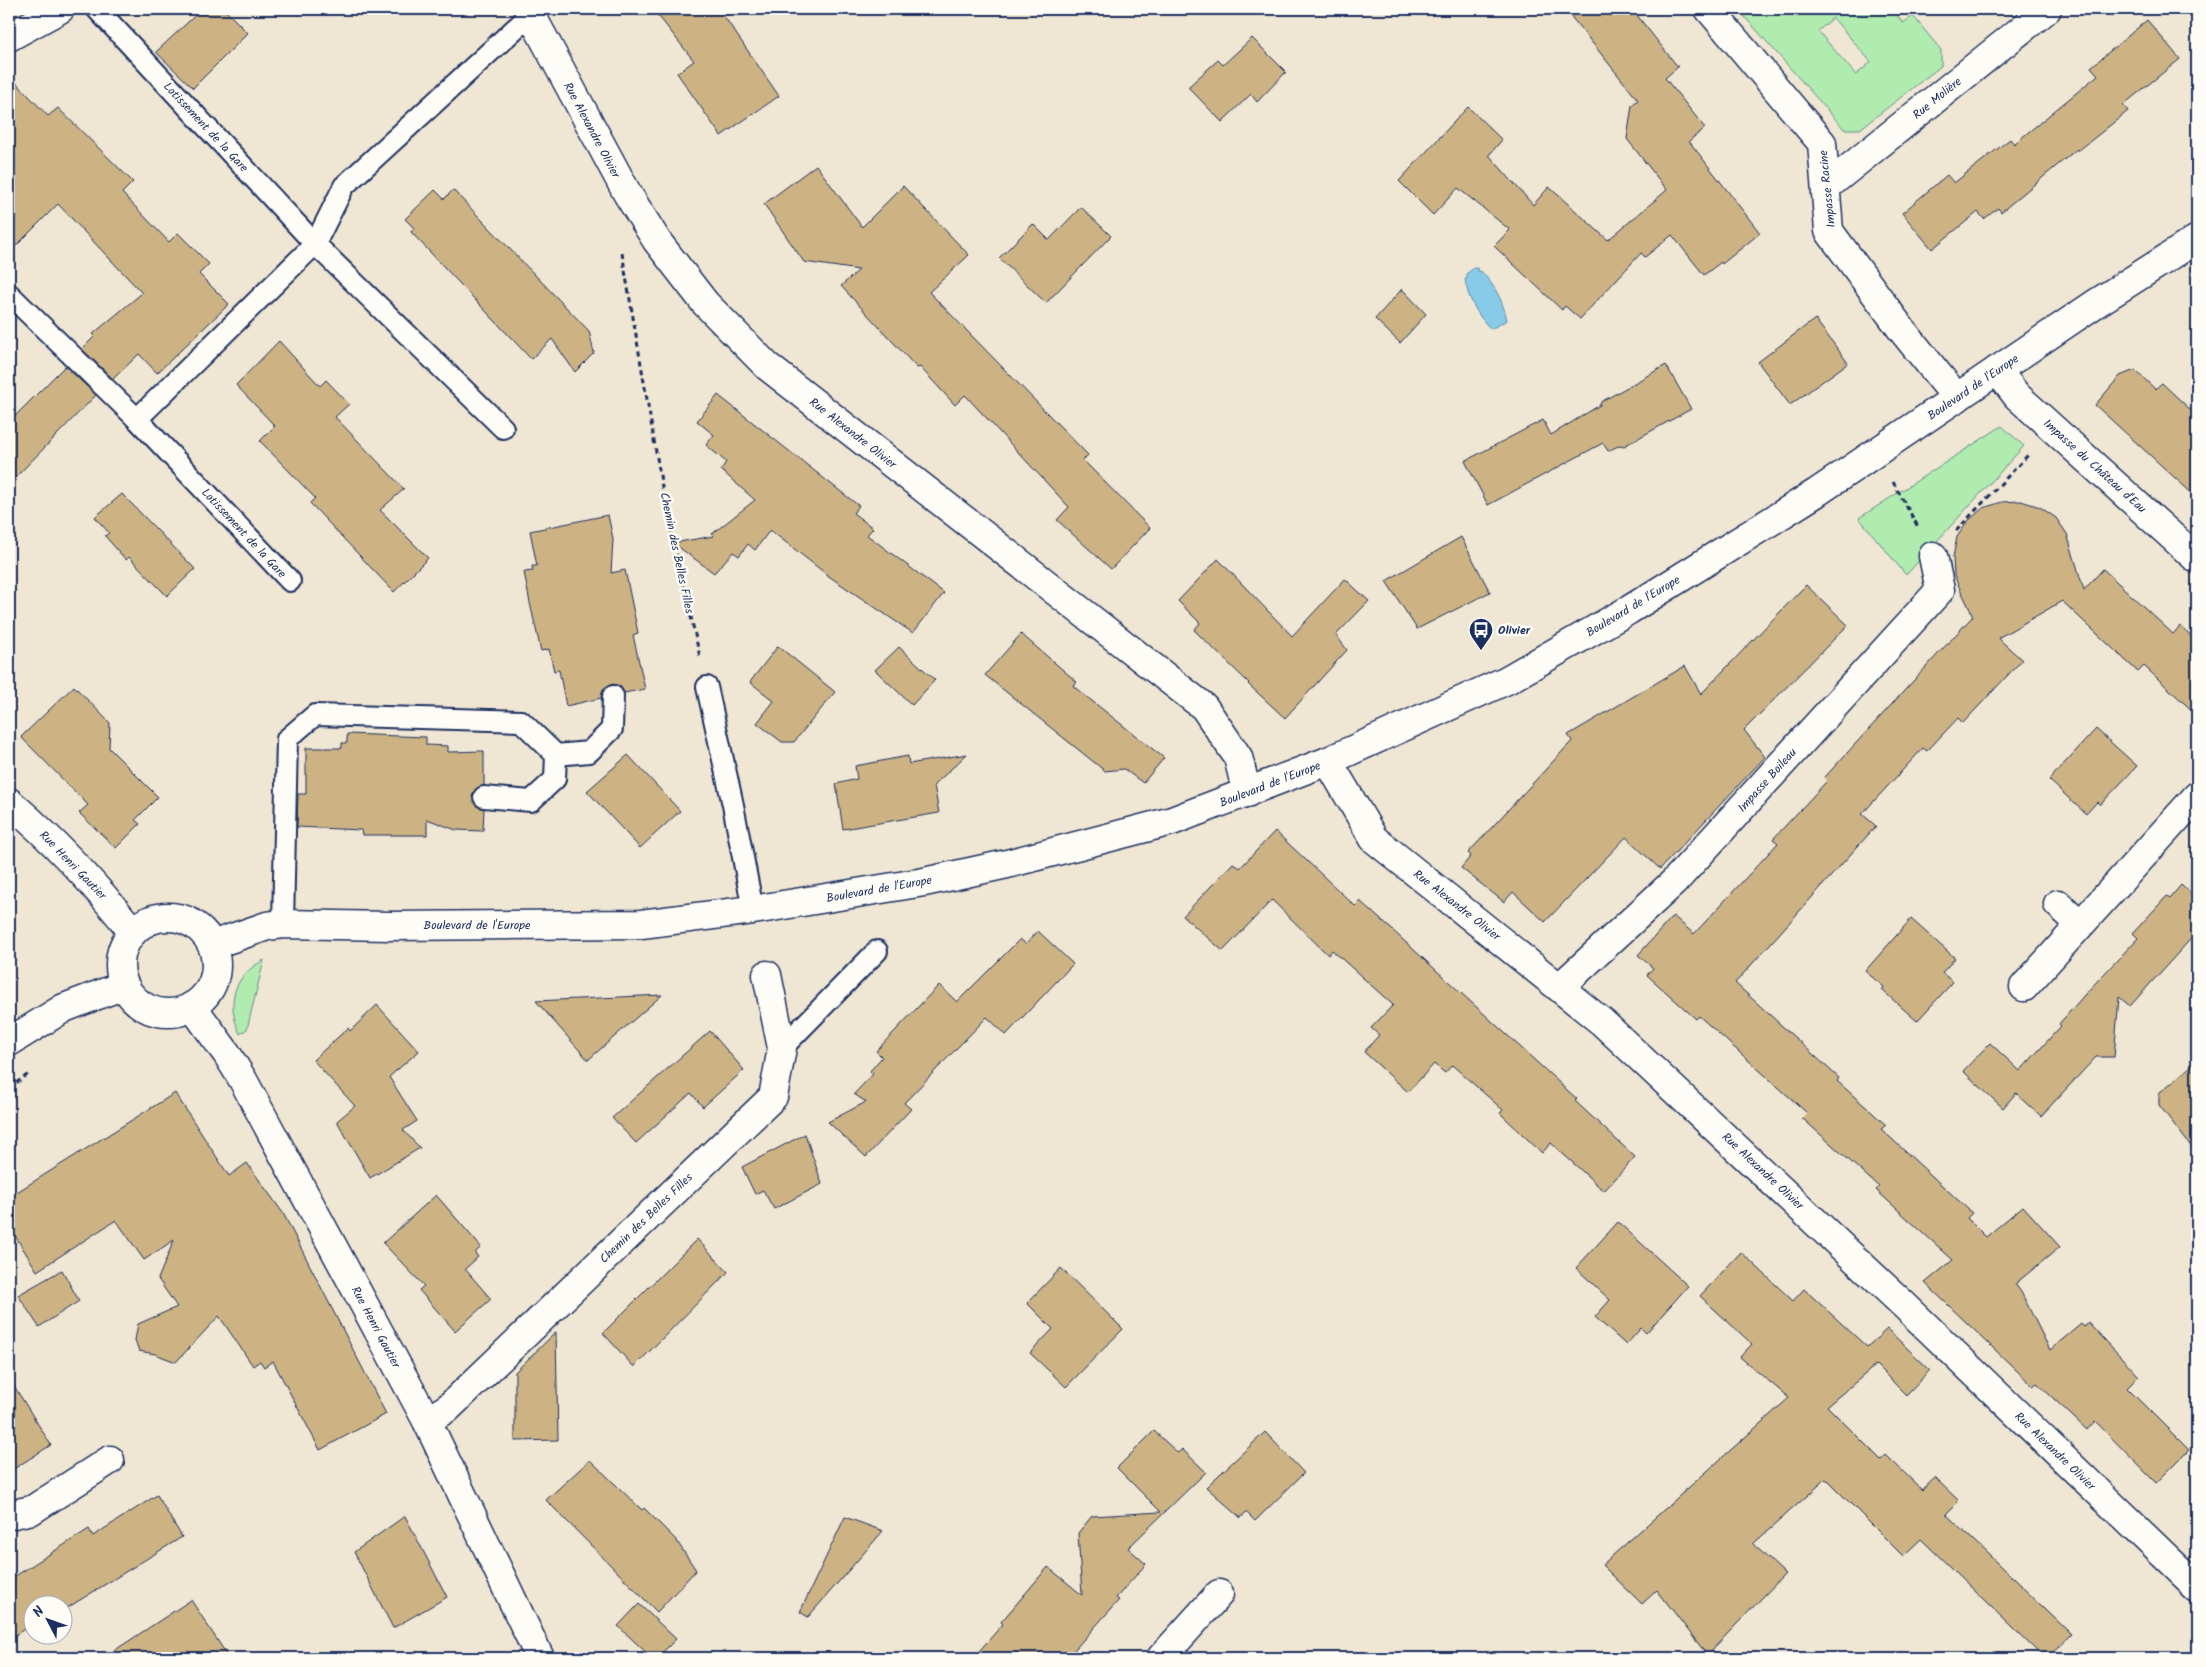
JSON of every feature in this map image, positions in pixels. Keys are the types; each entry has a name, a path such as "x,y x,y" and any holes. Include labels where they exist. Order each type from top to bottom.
{"street":[{"path":"9,37 60,9"},
{"name":"Impasse Racine","path":"1709,9 1822,143 1829,231 1902,330 1957,398"},
{"name":"Rue Molière","path":"1826,187 2047,9"},
{"name":"Rue Alexandre Olivier","path":"529,12 627,194 657,241 705,303 767,366 1204,707 1238,758 1247,793"},
{"name":"Boulevard de l'Europe","path":"212,945 268,926 283,924 398,926 641,924 753,910 924,882 1007,864 1163,824 1328,761 1507,680 1637,605 1816,493 2095,304 2197,240"},
{"name":"Impasse du Château d'Eau","path":"1998,370 2017,396 2197,559"},
{"name":"Impasse Boileau","path":"1560,987 1574,972 1674,882 1940,590 1933,556"},
{"name":"Rue Alexandre Olivier","path":"1328,761 1374,839 1602,1022 1734,1144 2197,1587"},
{"path":"2024,987 2197,796"},
{"name":"Rue Henri Gautier","path":"9,802 40,829 91,880 133,932"},
{"path":"2058,904 2080,924"},
{"path":"161,917 176,917 191,923 203,932 212,945 216,959 215,973 203,998 192,1006 177,1012 161,1012 146,1007 133,998 124,985 120,971 120,957 125,943 133,932 146,922 161,917"},
{"name":"Chemin des Belles Filles","path":"427,1421 450,1407 773,1097 782,1048 768,975"},
{"path":"9,1042 64,1008 124,985"},
{"name":"Rue Henri Gautier","path":"192,1006 227,1054 243,1080 427,1421 540,1658"},
{"path":"9,1515 32,1510 110,1460"},
{"path":"1161,1658 1219,1594"}],"lane":[{"name":"Lotissement de la Gare","path":"97,9 315,244 503,428"},
{"path":"137,419 315,244 344,186 529,12"},
{"name":"Lotissement de la Gare","path":"9,294 137,419 290,581"},
{"path":"707,687 733,805 753,910"},
{"path":"556,755 589,752 612,729 613,696"},
{"path":"283,924 287,739 315,715 521,721 556,755 555,779 531,800 484,797"},
{"path":"782,1048 877,951"}],"path":[{"name":"Chemin des Belles Filles","path":"621,250 664,493 707,687"},
{"path":"1876,452 1933,556 2054,428"}],"green space":[{"path":"1744,9 1892,9 1903,23 1913,16 1941,50 1941,66 1860,129 1844,129 1744,16","holes":["1833,18 1871,62 1856,75 1818,31"]},
{"path":"2002,426 2024,446 1906,575 1859,518"},
{"path":"264,960 247,1029 240,1034 233,1012 235,992 245,974"}],"water":[{"path":"1477,268 1479,272 1481,271 1498,294 1507,320 1491,329 1478,313 1468,293 1465,279 1468,278 1466,274"}],"building":[{"path":"202,9 224,9 248,33 193,88 156,52"},
{"path":"653,9 719,9 779,96 721,136 677,73 694,61"},
{"path":"1565,9 1632,9 1678,67 1665,78 1705,128 1689,141 1760,233 1722,264 1721,262 1704,275 1672,235 1645,257 1641,253 1580,319 1565,306 1562,310 1494,246 1510,230 1458,188 1433,215 1399,181 1468,107 1502,140 1489,155 1533,205 1549,187 1608,240 1667,190 1627,139 1632,105 1638,100"},
{"path":"2147,20 2180,59 2123,105 2128,111 2078,151 2077,149 2001,212 1998,208 1984,219 1978,212 1932,249 1902,213 1947,175 1954,183 2010,139 2014,144 2098,75 2091,67"},
{"path":"1252,38 1286,72 1257,102 1251,94 1222,122 1188,87 1218,60 1223,65"},
{"path":"9,75 48,116 58,108 133,182 122,193 169,242 178,233 209,264 199,274 229,304 157,373 139,354 113,379 82,349 95,336 93,334 142,293 58,204 9,253"},
{"path":"816,165 862,227 903,186 969,255 929,292 1088,455 1083,460 1150,528 1111,569 1057,520 1069,507 965,395 955,405 920,367 917,368 841,286 859,270 804,262 764,204"},
{"path":"435,190 444,199 453,190 589,331 594,353 575,372 552,339 531,359 411,232 414,228 405,219"},
{"path":"1081,207 1111,236 1046,303 999,258 1033,224 1049,240"},
{"path":"1402,289 1426,314 1400,343 1375,319"},
{"path":"1815,319 1848,363 1790,405 1758,362"},
{"path":"279,341 320,386 326,380 349,404 335,417 404,489 380,510 428,558 394,592 310,503 315,498 260,441 275,426 236,385"},
{"path":"1666,365 1691,409 1624,446 1620,445 1608,451 1603,443 1488,505 1465,461 1543,420 1551,435 1600,405 1601,402"},
{"path":"65,366 96,395 9,484 9,422"},
{"path":"2135,370 2155,389 2162,383 2197,416 2197,498 2095,405 2120,376"},
{"path":"718,395 859,506 853,513 873,528 867,535 944,593 913,633 830,577 770,530 755,550 748,544 739,556 733,552 714,573 673,543 714,536 712,534 755,500 721,470 726,462 706,445 714,435 697,421"},
{"path":"122,494 195,569 167,596 129,557 126,560 105,536 109,533 95,517"},
{"path":"2021,501 2040,507 2056,518 2067,534 2084,590 2103,569 2173,634 2180,626 2197,642 2197,715 2144,666 2138,672 2062,601 1998,638 2022,660 1963,723 1958,718 1927,751 1923,748 1862,814 1876,826 1735,983 1839,1078 1837,1081 1886,1125 1881,1129 1972,1213 1967,1218 1986,1237 2023,1206 2060,1247 2015,1284 2021,1292 2050,1350 2081,1324 2084,1327 2088,1322 2139,1376 2127,1388 2189,1450 2156,1483 2095,1421 2087,1430 2037,1383 2033,1386 1925,1283 1953,1260 1876,1190 1879,1187 1802,1118 1807,1113 1699,1016 1696,1019 1647,975 1653,968 1638,955 1673,916 1694,934 1778,843 1773,839 1827,781 1824,778 1973,616 1954,576 1953,557 1957,537 1968,521 1983,508 2002,502"},
{"path":"608,515 613,539 611,573 625,570 638,633 633,635 645,689 624,693 620,686 613,684 603,689 601,698 566,706 559,670 554,671 549,649 541,651 530,603 524,572 533,571 532,566 537,566 530,531"},
{"path":"1461,537 1490,592 1417,629 1386,581"},
{"path":"1218,559 1292,636 1345,579 1369,601 1336,635 1347,650 1285,718 1194,630 1200,623 1178,601"},
{"path":"1806,585 1848,625 1744,730 1765,757 1660,869 1626,837 1545,922 1513,892 1504,902 1461,868 1471,856 1468,853 1572,741 1568,735 1685,666 1701,694"},
{"path":"1021,634 1077,682 1073,686 1164,758 1143,783 1124,769 1105,771 985,675"},
{"path":"778,646 835,692 794,742 782,742 757,723 774,701 750,682"},
{"path":"899,647 935,680 912,705 875,670"},
{"path":"74,686 110,723 109,748 158,797 135,820 140,824 116,848 79,813 88,805 21,737"},
{"path":"2096,729 2137,766 2100,805 2097,802 2086,814 2049,780"},
{"path":"347,734 426,737 426,745 448,746 448,752 484,751 484,785 475,790 472,796 477,806 484,809 483,831 456,830 427,819 427,835 362,835 361,830 297,827 298,794 306,794 306,748 342,748 342,743 347,743"},
{"path":"967,754 934,785 939,813 843,829 836,784 857,779 855,766 908,756 909,764"},
{"path":"628,755 680,811 640,848 587,791"},
{"path":"1275,831 1355,906 1360,901 1390,928 1577,1099 1575,1101 1635,1157 1604,1191 1551,1143 1542,1153 1500,1113 1503,1110 1452,1065 1445,1073 1434,1064 1408,1092 1364,1052 1379,1035 1371,1028 1393,1005 1332,950 1328,955 1272,900 1223,951 1183,916 1233,863 1240,868"},
{"path":"2181,885 2197,900 2197,932 2130,1006 2119,997 2114,1057 2096,1057 2041,1116 2016,1093 2003,1108 1963,1071 1990,1043 2020,1071 2061,1026 2059,1024 2086,993 2138,938 2133,933 2167,896 2170,898"},
{"path":"1911,919 1955,958 1942,973 1953,982 1917,1021 1882,990 1884,987 1865,971"},
{"path":"1038,931 1073,964 1006,1035 987,1017 904,1103 911,1109 866,1157 828,1122 866,1102 854,1094 873,1074 870,1071 882,1057 876,1051 939,985 957,1002 1020,939 1026,944"},
{"path":"662,995 588,1060 536,1001"},
{"path":"377,1005 419,1051 389,1077 417,1121 403,1130 420,1148 370,1178 337,1121 355,1106 313,1060 348,1028 350,1031"},
{"path":"710,1031 744,1070 703,1107 691,1093 636,1143 612,1118"},
{"path":"2197,1061 2197,1154 2159,1105 2159,1093"},
{"path":"175,1093 229,1176 247,1163 283,1213 386,1414 320,1450 273,1361 264,1367 260,1361 253,1366 219,1316 176,1362 155,1354 139,1351 135,1340 138,1324 177,1307 158,1279 174,1240 144,1260 116,1220 37,1271 9,1226 9,1197"},
{"path":"805,1134 822,1184 774,1209 763,1190 755,1194 742,1167"},
{"path":"436,1195 481,1247 475,1253 478,1257 465,1269 491,1299 455,1331 419,1290 424,1286 383,1243"},
{"path":"1618,1222 1688,1286 1646,1333 1641,1328 1626,1345 1595,1317 1610,1300 1576,1268"},
{"path":"697,1239 728,1272 634,1367 603,1333"},
{"path":"1741,1252 1793,1301 1804,1289 1867,1347 1887,1329 1930,1370 1906,1395 1876,1365 1827,1406 1881,1460 1886,1455 1922,1490 1935,1478 1959,1501 1946,1514 2071,1634 2048,1658 2044,1658 1921,1539 1903,1556 1826,1479 1753,1544 1785,1574 1707,1655 1657,1590 1642,1604 1602,1565 1789,1398 1740,1357 1752,1344 1700,1296"},
{"path":"1061,1268 1123,1329 1066,1387 1030,1353 1053,1329 1027,1303"},
{"path":"62,1270 79,1301 39,1327 18,1295"},
{"path":"556,1332 558,1440 515,1441 515,1372"},
{"path":"9,1378 51,1445 9,1472"},
{"path":"1154,1431 1178,1453 1182,1449 1206,1472 1128,1548 1146,1564 1116,1598 1119,1600 1067,1658 973,1658 1003,1624 1001,1622 1048,1567 1082,1595 1078,1533 1092,1516 1161,1512 1117,1468"},
{"path":"1265,1432 1304,1473 1255,1521 1246,1512 1241,1518 1206,1487"},
{"path":"590,1460 642,1510 644,1508 676,1540 696,1570 657,1612 546,1500"},
{"path":"157,1495 182,1537 72,1605 72,1594 22,1594 22,1631 9,1639 9,1580 89,1529 93,1536"},
{"path":"405,1516 447,1597 393,1628 354,1552"},
{"path":"845,1517 883,1531 808,1617 800,1612"},
{"path":"191,1600 229,1658 103,1658"},
{"path":"639,1604 676,1639 657,1658 652,1658 618,1626"}],"place":[{"name":"Olivier","path":"1481,651"}]}
